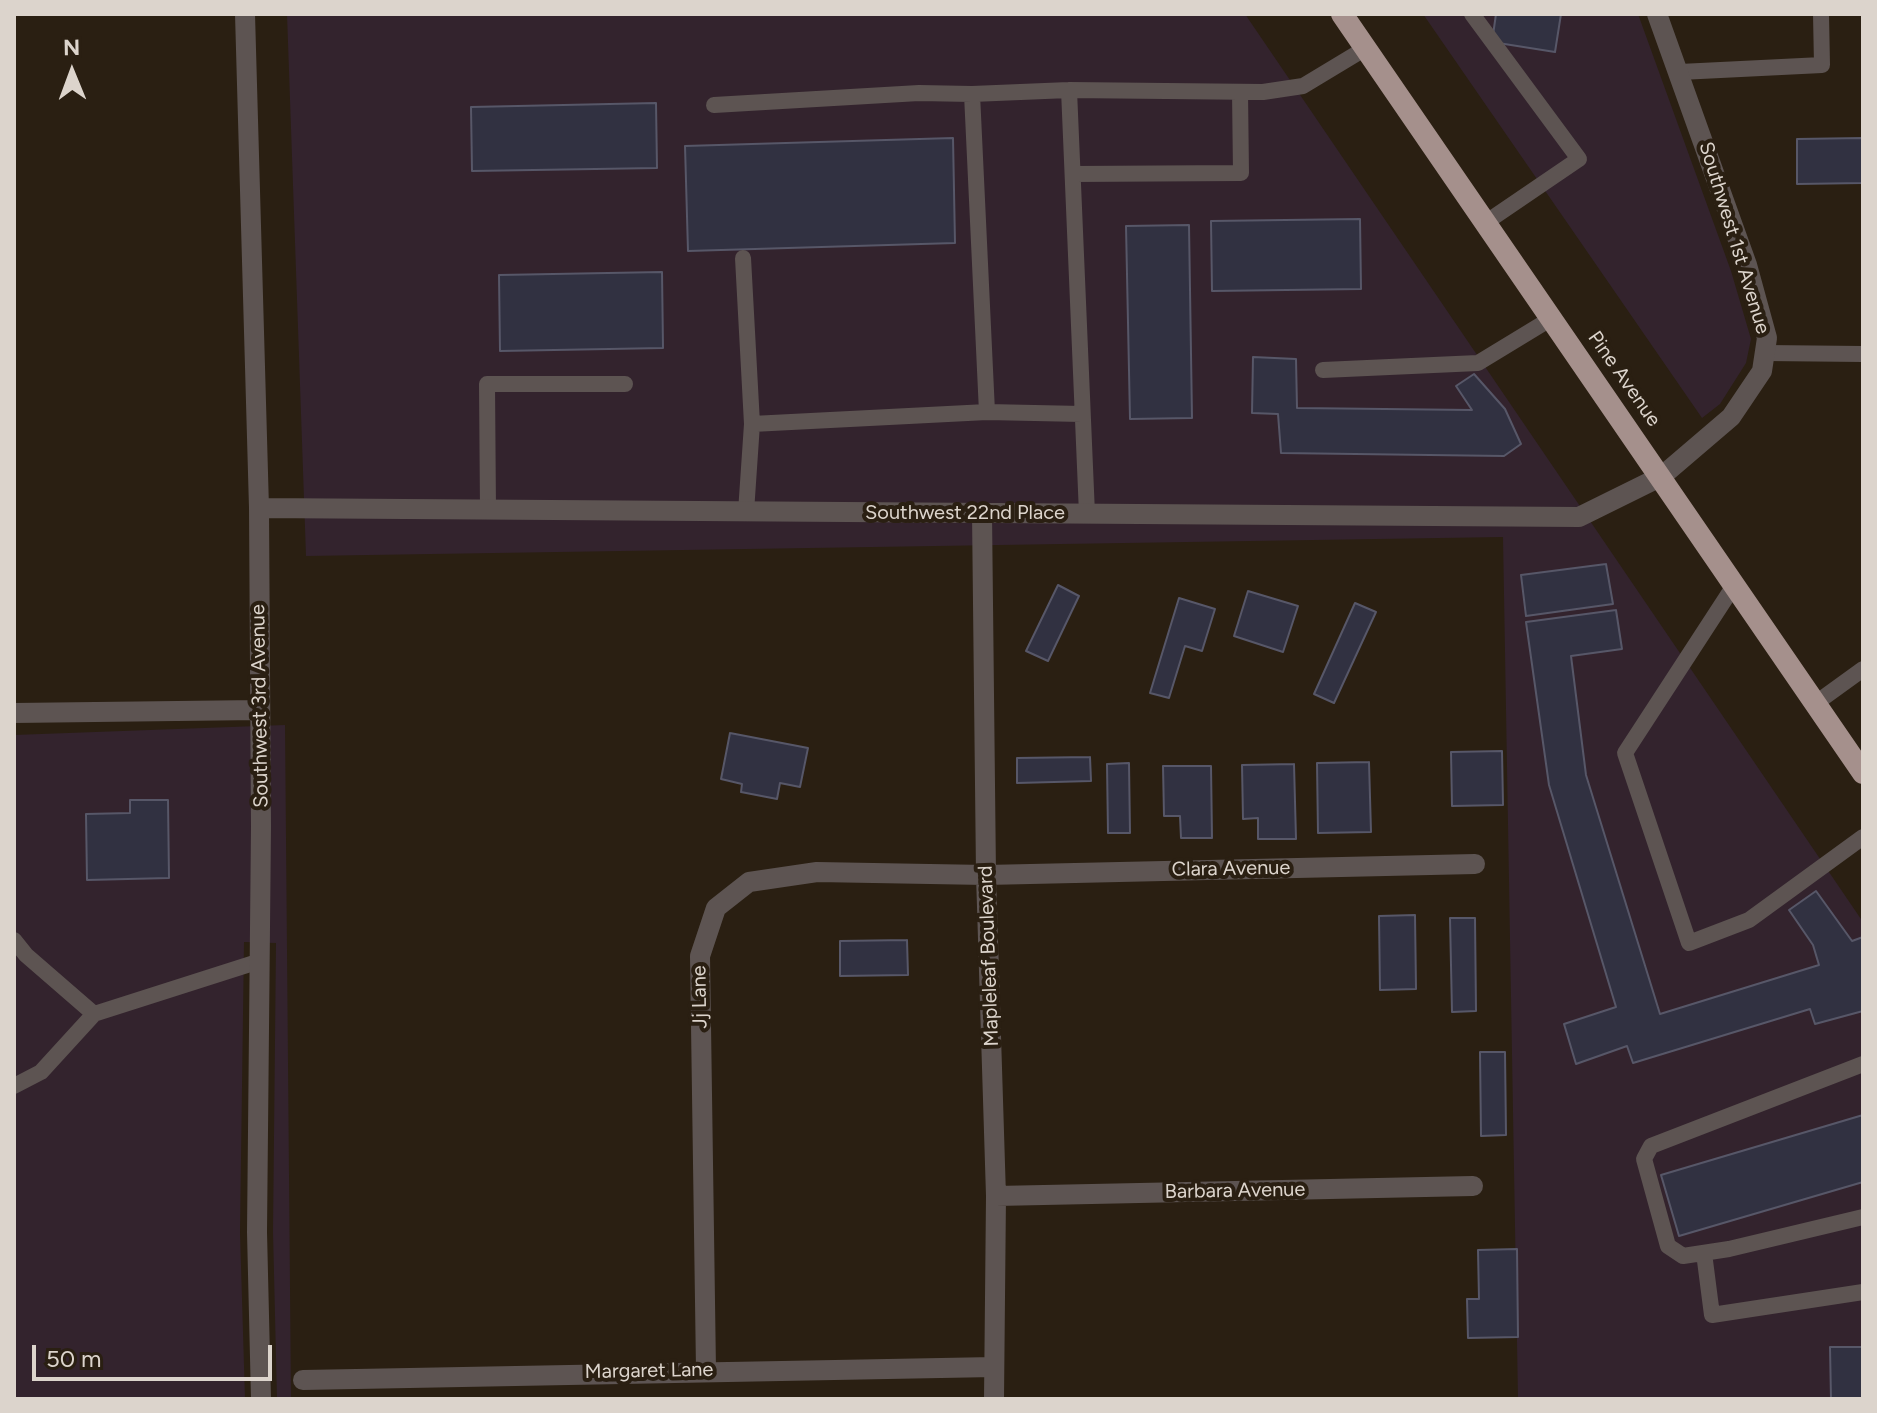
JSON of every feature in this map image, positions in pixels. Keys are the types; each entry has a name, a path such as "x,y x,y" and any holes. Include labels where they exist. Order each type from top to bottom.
{"highway":[{"name":"Pine Avenue","path":"1342,14 1863,773"}],"street":[{"name":"Southwest 3rd Avenue","path":"245,14 259,508 257,1232 261,1399"},
{"name":"Southwest 1st Avenue","path":"1657,14 1747,265 1767,338 1762,371 1731,417 1662,476"},
{"name":"Southwest 22nd Place","path":"259,508 1579,517 1662,476"},
{"name":"Mapleleaf Boulevard","path":"982,513 986,875 996,1196 994,1399"},
{"path":"14,713 258,710"},
{"name":"Clara Avenue","path":"986,875 1475,864"},
{"name":"Jj Lane","path":"706,1370 700,956 716,908 749,882 817,872 986,875"},
{"name":"Barbara Avenue","path":"996,1196 1473,1186"},
{"name":"Margaret Lane","path":"303,1380 706,1370 994,1367"}],"lane":[{"path":"1472,14 1579,159 1485,223"},
{"path":"1680,72 1822,65 1821,14"},
{"path":"714,105 919,93 1069,90 1240,92 1303,86 1366,48"},
{"path":"1069,90 1087,514"},
{"path":"1073,174 1241,173 1240,92"},
{"path":"972,94 987,412"},
{"path":"743,258 752,424 746,512"},
{"path":"1323,370 1478,363 1552,318"},
{"path":"1765,353 1863,354"},
{"path":"488,510 487,384 625,384"},
{"path":"752,424 987,412 1082,414"},
{"path":"1735,584 1625,753 1689,943 1749,920 1863,837"},
{"path":"1816,703 1863,669"},
{"path":"14,940 26,955 94,1014"},
{"path":"14,1086 41,1072 94,1014 260,961"},
{"path":"1863,1064 1651,1146 1644,1159 1668,1246 1683,1256 1863,1217"},
{"path":"1704,1253 1712,1315 1863,1292"}],"shaded area":[{"path":"287,14 1245,14 1863,922 1863,1399 1518,1399 1503,537 306,556"},
{"path":"1423,14 1638,14 1731,271 1751,339 1746,363 1720,404 1702,418"},
{"path":"285,725 291,1399 277,1399 273,1232 276,943 244,942 240,1232 245,1399 14,1399 14,735"}],"building":[{"path":"1496,14 1561,14 1555,52 1492,42"},
{"path":"656,103 657,168 472,171 471,107"},
{"path":"953,138 955,243 688,251 685,146"},
{"path":"1863,138 1863,183 1797,184 1797,139"},
{"path":"1360,219 1361,289 1212,291 1211,221"},
{"path":"1189,225 1192,418 1130,419 1126,226"},
{"path":"662,272 663,348 500,351 499,275"},
{"path":"1253,357 1296,359 1297,408 1472,410 1456,386 1474,374 1505,409 1521,444 1504,456 1281,453 1278,414 1252,413"},
{"path":"1606,564 1613,604 1526,616 1521,575"},
{"path":"1058,585 1079,596 1048,661 1026,651"},
{"path":"1248,591 1298,606 1283,652 1234,636"},
{"path":"1179,598 1215,609 1202,651 1185,646 1169,698 1150,693"},
{"path":"1355,603 1376,612 1334,703 1314,694"},
{"path":"1616,610 1622,649 1571,656 1586,775 1660,1014 1819,965 1813,945 1789,910 1816,891 1852,941 1863,937 1863,1011 1815,1024 1810,1009 1633,1063 1627,1046 1576,1064 1564,1024 1616,1007 1549,785 1526,622"},
{"path":"730,733 808,748 800,787 780,783 777,799 741,792 742,784 721,779"},
{"path":"1502,751 1503,805 1452,806 1451,752"},
{"path":"1090,757 1091,781 1017,783 1017,758"},
{"path":"1369,762 1371,832 1318,833 1317,763"},
{"path":"1129,763 1130,833 1108,833 1107,764"},
{"path":"1294,764 1296,839 1258,839 1258,818 1243,819 1242,765"},
{"path":"1163,766 1211,766 1212,838 1181,838 1180,816 1164,816"},
{"path":"130,800 168,800 169,878 87,880 86,814 130,813"},
{"path":"1415,915 1416,989 1380,990 1379,916"},
{"path":"1450,918 1475,918 1476,1011 1452,1012"},
{"path":"907,940 908,975 840,976 840,941"},
{"path":"1480,1052 1505,1052 1506,1135 1481,1136"},
{"path":"1863,1115 1863,1182 1679,1236 1661,1175"},
{"path":"1517,1249 1518,1337 1468,1338 1467,1299 1479,1299 1478,1250"},
{"path":"1830,1347 1863,1347 1863,1399 1831,1399"}]}
